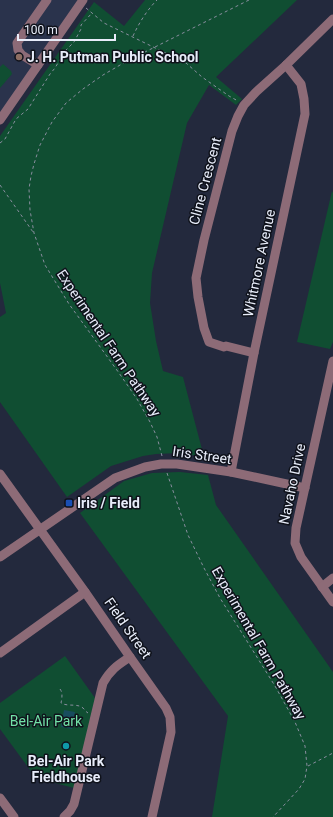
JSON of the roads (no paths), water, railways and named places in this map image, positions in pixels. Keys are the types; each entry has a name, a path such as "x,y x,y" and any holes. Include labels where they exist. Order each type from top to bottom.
{"street":[{"path":"38,65 22,55 18,50 17,44 47,0"},
{"path":"0,120 81,2"},
{"name":"Cline Crescent","path":"254,353 226,346 224,347 209,342 202,320 196,278 204,240 232,131 244,105 333,19"},
{"name":"Whitmore Avenue","path":"231,472 254,353 305,114 301,84 286,65"},
{"name":"Navaho Drive","path":"333,362 296,528 295,543 301,557 333,602"},
{"name":"Iris Street","path":"0,557 115,478 145,467 161,464 177,464 231,472 305,488"},
{"name":"Field Street","path":"0,474 85,592 166,708 170,717 171,732 152,817"},
{"path":"322,587 333,578"},
{"path":"0,653 85,592"},
{"path":"64,817 70,812 74,804 103,683 113,668 130,657"},
{"path":"0,798 14,817"}],"place":[{"name":"J. H. Putman Public School","path":"19,57"},
{"name":"Iris / Field","path":"69,503"},
{"name":"Bel-Air Park Fieldhouse","path":"66,746"}],"park label":[{"name":"Bel-Air Park","path":"46,721"}]}
